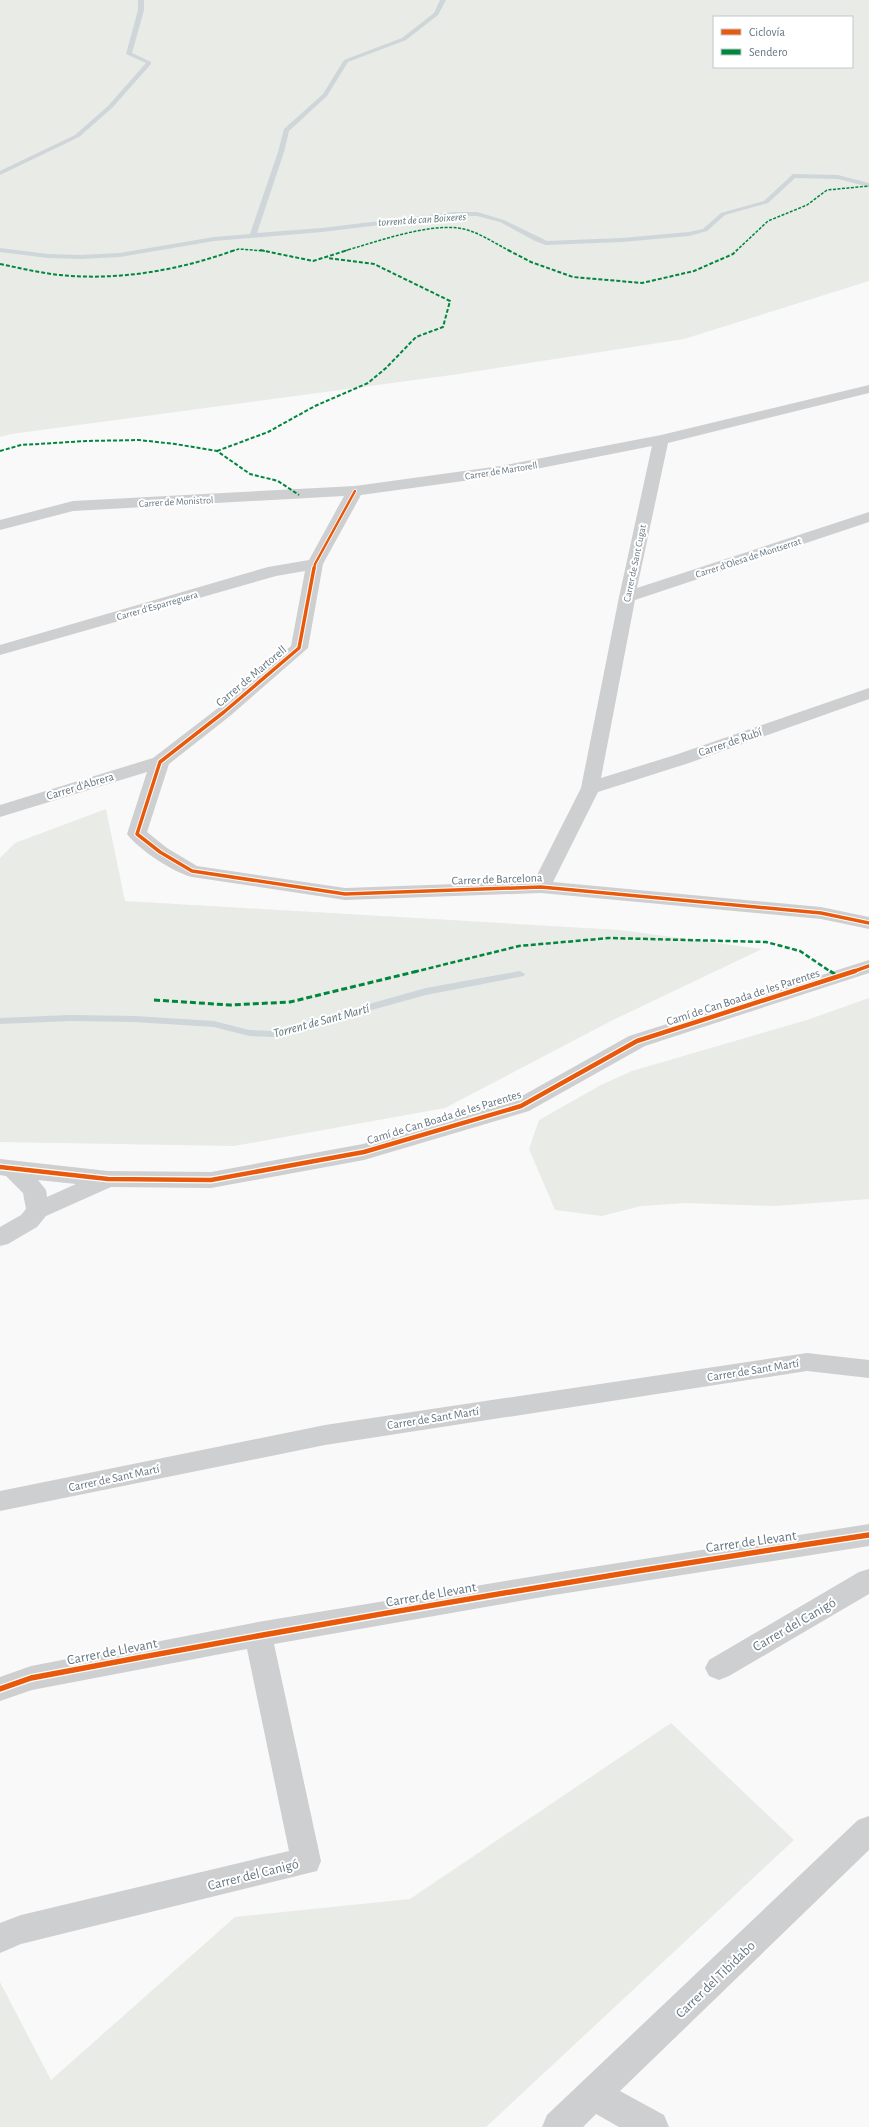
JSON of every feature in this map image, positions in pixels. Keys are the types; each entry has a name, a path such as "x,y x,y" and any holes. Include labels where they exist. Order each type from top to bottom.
{"street":[{"path":"661,440 869,389"},
{"name":"Carrer de Martorell","path":"160,762 224,712 299,648 315,564 355,491 500,471 661,440"},
{"name":"Carrer de Sant Cugat","path":"541,886 590,788 626,597 661,440"},
{"name":"Carrer de Monistrol","path":"0,525 73,506 355,491"},
{"name":"Carrer d'Olesa de Montserrat","path":"626,597 869,517"},
{"name":"Carrer d'Esparreguera","path":"0,650 274,571 315,564"},
{"name":"Carrer de Rubí","path":"590,788 682,759 869,693"},
{"name":"Carrer d'Abrera","path":"0,811 160,762"},
{"name":"Carrer de Barcelona","path":"160,762 137,834 160,852 192,871 345,894 541,886 821,913 869,923"},
{"name":"Camí de Can Boada de les Parentes","path":"7,1168 108,1179 211,1180 364,1152 520,1106 637,1041 869,966"},
{"name":"Camí de Can Boada de les Parentes","path":"7,1168 34,1190 38,1210"},
{"name":"Camí de Can Boada de les Parentes","path":"0,1238 29,1221 38,1210 108,1179"},
{"name":"Carrer de Sant Martí","path":"0,1501 325,1435 807,1362 869,1368"},
{"name":"Carrer de Llevant","path":"0,1689 30,1678 258,1634 701,1560 869,1535"},
{"name":"Carrer del Canigó","path":"719,1668 869,1580"},
{"name":"Carrer del Canigó","path":"0,1938 21,1930 306,1861 258,1634"},
{"name":"Carrer del Tibidabo","path":"559,2127 869,1830"},
{"path":"594,2095 652,2127"}],"shaded area":[{"path":"0,0 869,0 869,281 684,339 452,375 11,434 0,437"},
{"path":"106,809 125,901 620,930 762,949 611,1021 445,1108 234,1146 0,1142 0,858 15,843"},
{"path":"869,998 869,1199 775,1206 685,1203 641,1206 602,1216 555,1210 529,1149 539,1120 601,1085 632,1071 807,1020"},
{"path":"671,1723 794,1840 486,2127 0,2127 0,1982 51,2080 235,1917 410,1899"}],"waterway":[{"path":"0,173 77,136 110,107 149,63 129,54 141,10 141,0"},
{"path":"253,236 281,152 286,130 325,95 346,61 404,39 436,14 443,0"},
{"name":"torrent de can Boixeres","path":"253,236 322,230 454,214 477,214 502,221 537,240 546,243 622,240 689,234 705,230 723,214 766,202 793,176 838,177 869,185"},
{"name":"torrent de can Boixeres","path":"0,250 48,256 80,257 120,255 214,239 253,236"},
{"name":"Torrent de Sant Martí","path":"0,1021 70,1018 134,1019 214,1024 249,1033 273,1034 457,984 520,974"}],"marked path":[{"path":"0,264 59,275 92,277 120,276 169,268 211,259 239,249 253,249 313,261 394,236 429,230 457,228 473,232 531,262 573,277 642,283 694,271 733,254 768,221 807,205 827,190 869,186"},
{"path":"217,451 268,432 315,406 368,383 386,368 416,337 443,327 450,301 374,264 328,258"},
{"path":"0,451 21,445 86,441 139,440 175,444 217,451 250,474 278,481 299,495"},
{"path":"154,1000 230,1005 290,1002 519,946 609,938 766,942 800,951 838,976"}],"cycle path":[{"path":"355,491 315,564 299,648 224,712 160,762 137,834 160,852 192,871 345,894 541,887 821,913 869,923"},
{"path":"0,1167 14,1170 108,1179 211,1180 364,1152 521,1106 637,1041 869,966"},
{"path":"0,1689 31,1678 344,1620 554,1584 869,1535"}]}
